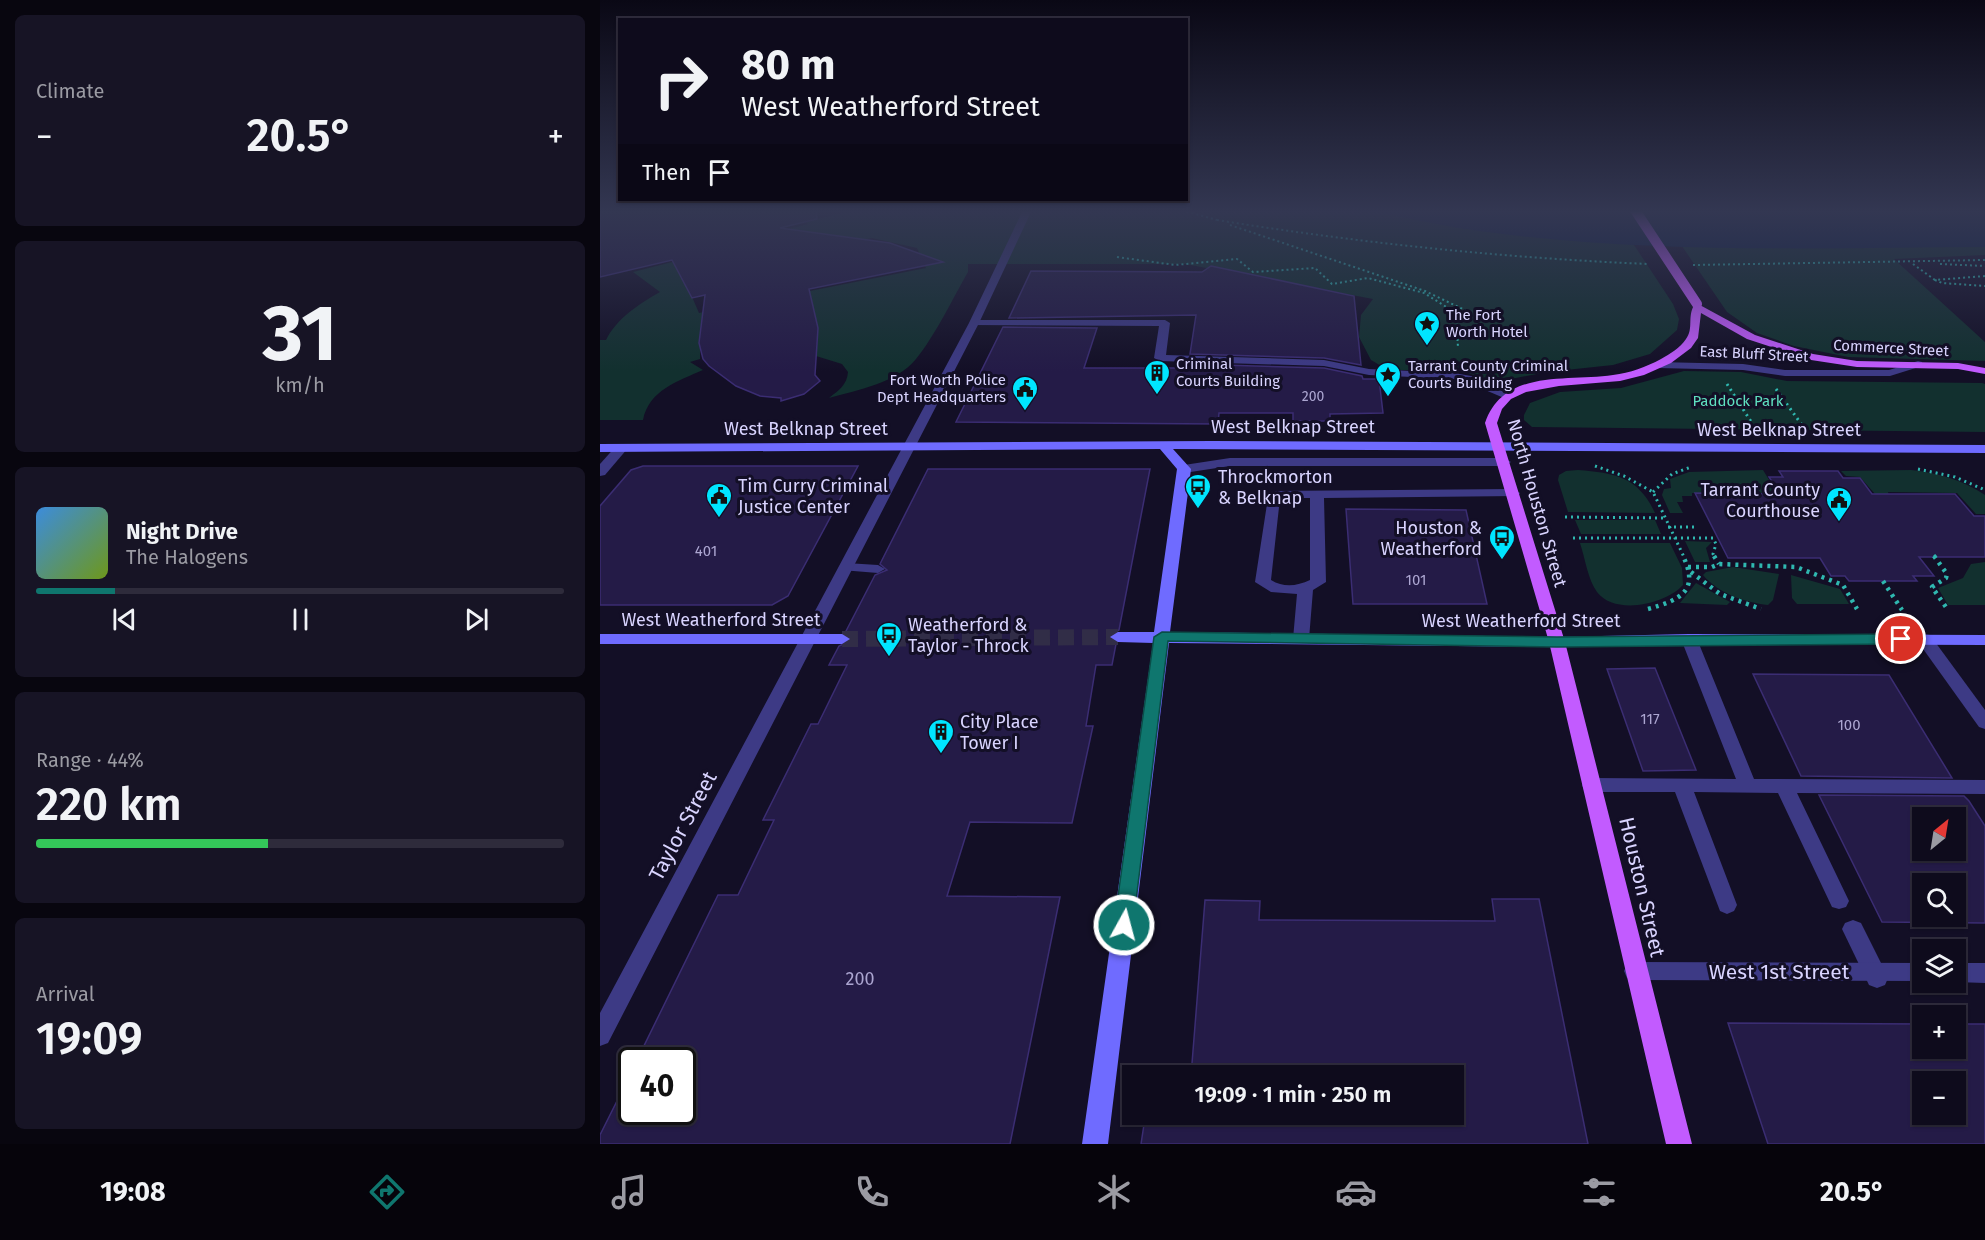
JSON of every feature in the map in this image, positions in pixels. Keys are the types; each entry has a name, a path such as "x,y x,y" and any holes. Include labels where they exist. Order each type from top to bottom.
{"main road":[{"path":"1670,263 1698,306"},
{"name":"Commerce Street","path":"1698,306 1751,337 1811,357 1857,364 1958,366 1985,371"},
{"name":"North Houston Street","path":"1557,642 1491,423 1492,414 1495,407 1508,395 1533,387 1625,376 1658,365 1676,355 1691,342 1697,326 1694,317 1698,306"},
{"path":"1095,1144 1184,469 1163,445"},
{"name":"West Belknap Street","path":"600,448 1163,445 1985,449"},
{"name":"West Weatherford Street","path":"1118,637 1557,642 1689,639 1985,640"},
{"name":"West Weatherford Street","path":"600,639 842,639"},
{"name":"Houston Street","path":"1557,642 1635,971 1649,1018 1679,1144"}],"street":[{"name":"Taylor Street","path":"600,1036 810,639 974,323 1002,263"},
{"path":"974,323 1165,323 1160,358 1324,363 1369,372 1454,376 1467,378 1508,395"},
{"name":"East Bluff Street","path":"1658,365 1743,367 1785,373 1890,373 1918,364"},
{"path":"600,472 622,448"},
{"path":"1184,469 1230,462 1504,462"},
{"path":"1317,495 1318,582 1305,589 1273,589 1263,582 1274,494 1512,493"},
{"path":"846,567 878,569"},
{"path":"1301,639 1305,589"},
{"path":"1689,639 1748,786"},
{"path":"1924,639 1985,723"},
{"path":"1591,785 1985,787"},
{"path":"1682,786 1727,905"},
{"path":"1784,786 1839,901"},
{"path":"1853,929 1875,975"},
{"name":"West 1st Street","path":"1635,971 1875,975 1912,973"},
{"path":"1966,973 1985,973"}],"path":[{"path":"1163,263 1192,263"},
{"path":"1242,263 1253,272 1315,268 1332,284 1368,278 1424,292 1456,313 1458,348"},
{"path":"1344,263 1425,291 1469,312"},
{"path":"1649,263 1659,264"},
{"path":"1692,265 1869,263"},
{"path":"1913,263 1942,283 1985,286"},
{"path":"1921,263 1985,266"},
{"path":"1935,280 1985,276"},
{"path":"1730,389 1754,427"},
{"path":"1776,389 1803,427"},
{"path":"1594,466 1624,476 1653,492 1689,569 1690,581 1680,596 1648,609"},
{"path":"1653,492 1672,474 1696,466"},
{"path":"1915,468 1947,475 1985,490"},
{"path":"1565,517 1664,518"},
{"path":"1668,527 1695,527"},
{"path":"1573,538 1713,538 1716,544 1713,554 1719,564"},
{"path":"1934,555 1947,574 1946,578 1932,587 1948,610"},
{"path":"1689,569 1712,567 1719,564 1796,567 1843,585 1857,609"},
{"path":"1689,569 1720,594 1761,609"},
{"path":"1883,581 1902,610"}],"green space":[{"path":"667,263 693,263 683,276 699,313 926,268 924,263 1646,263 1673,304 1679,319 1677,330 1650,354 1613,365 1547,372 1495,382 1459,370 1388,370 1371,360 1359,337 1361,315 1373,299 1185,264 968,264 968,272 923,350 908,367 888,380 829,398 844,384 848,372 842,364 816,356 818,331 700,335 700,359 690,362 703,370 658,394 651,401 643,420 600,420 600,340 606,340 622,318 660,292 633,272"},
{"path":"1694,263 1899,263 1985,342 1985,361 1848,357 1794,346 1757,333 1727,312"},
{"name":"Paddock Park","path":"1684,371 1741,372 1787,381 1982,383 1985,384 1985,432 1532,427 1524,420 1530,403 1560,392 1621,388"},
{"path":"1578,470 1615,475 1633,484 1655,513 1568,512 1558,480 1559,475 1566,471"},
{"path":"1763,470 1777,493 1692,493 1692,496 1682,496 1683,502 1677,502 1683,513 1670,513 1662,495 1664,489 1671,488 1670,479 1689,472"},
{"path":"1911,470 1950,478 1977,490 1985,495 1985,514 1976,514 1957,493 1888,492 1889,495 1876,495 1860,477 1846,476 1841,471"},
{"path":"1575,520 1655,520 1661,534 1581,534"},
{"path":"1685,541 1712,542 1706,548 1710,562 1695,562"},
{"path":"1580,543 1670,543 1682,568 1683,585 1675,592 1653,602 1640,605 1616,604 1605,599 1594,587"},
{"path":"1985,562 1985,605 1948,605 1938,588 1963,578 1971,564"},
{"path":"1733,567 1779,574 1773,600 1768,605 1741,599 1724,592 1703,575 1706,572"},
{"path":"1791,575 1840,589 1849,604 1797,604 1792,598"},
{"path":"1696,583 1730,602 1727,605 1680,603"}],"building":[{"path":"600,263 658,263 600,277"},
{"path":"674,263 936,263 809,289 818,328 815,375 820,381 804,394 781,401 781,398 760,396 736,386 709,366 703,359 699,343 705,295 692,298"},
{"path":"1211,266 1354,296 1361,365 1324,358 1190,354 1196,315 1009,318 1031,271 1202,272"},
{"path":"1003,327 1097,328 1084,368 1188,368 1188,364 1324,368 1362,376 1363,379 1379,379 1383,413 1330,414 1330,421 1293,421 1293,413 1219,413 1218,424 956,422"},
{"path":"643,466 858,466 788,596 772,605 600,605 600,506 631,470"},
{"path":"928,469 1150,469 1119,630 1108,636 1116,644 1112,665 1096,665 1086,726 1093,726 1072,823 970,822 947,896 1060,897 1010,1144 600,1144 600,1135 618,1099 618,1125 696,1125 696,1047 643,1047 718,895 738,895 774,820 763,820 811,724 818,724 847,665 829,665 839,646 852,640 845,633 875,575 887,570 880,564"},
{"name":"Tarrant County Courthouse","path":"1779,471 1838,471 1843,478 1860,478 1872,494 1955,494 1974,516 1985,516 1985,557 1919,557 1934,576 1913,576 1917,581 1849,581 1845,576 1831,576 1820,558 1728,558 1695,493 1780,494 1769,477 1783,477"},
{"path":"1346,509 1466,510 1487,604 1353,604"},
{"path":"1655,668 1696,770 1643,771 1607,669"},
{"path":"1753,674 1889,675 1952,778 1801,776"},
{"path":"1819,795 1964,796 1969,801 1985,826 1985,923 1966,923 1966,873 1912,873 1912,922 1882,922"},
{"path":"1492,899 1539,899 1588,1144 1141,1144 1144,1125 1464,1125 1464,1065 1192,1065 1205,900 1260,901 1259,920 1495,921"},
{"path":"1728,1023 1912,1024 1912,1059 1966,1059 1966,1024 1985,1024 1985,1144 1768,1144"}],"tunnel":[{"path":"842,639 1118,637"}],"place":[{"name":"The Fort Worth Hotel","path":"1427,347"},
{"name":"Criminal Courts Building","path":"1157,396"},
{"name":"Tarrant County Criminal Courts Building","path":"1388,398"},
{"name":"Fort Worth Police Dept Headquarters","path":"1025,412"},
{"name":"Throckmorton & Belknap","path":"1198,510"},
{"name":"Tim Curry Criminal Justice Center","path":"719,519"},
{"name":"Tarrant County Courthouse","path":"1839,523"},
{"name":"Houston & Weatherford","path":"1502,561"},
{"name":"Weatherford & Taylor - Throck","path":"889,658"},
{"name":"City Place Tower I","path":"941,755"}],"route":[{"path":"1124,925 1162,637 1557,642 1689,639 1901,639"}]}
